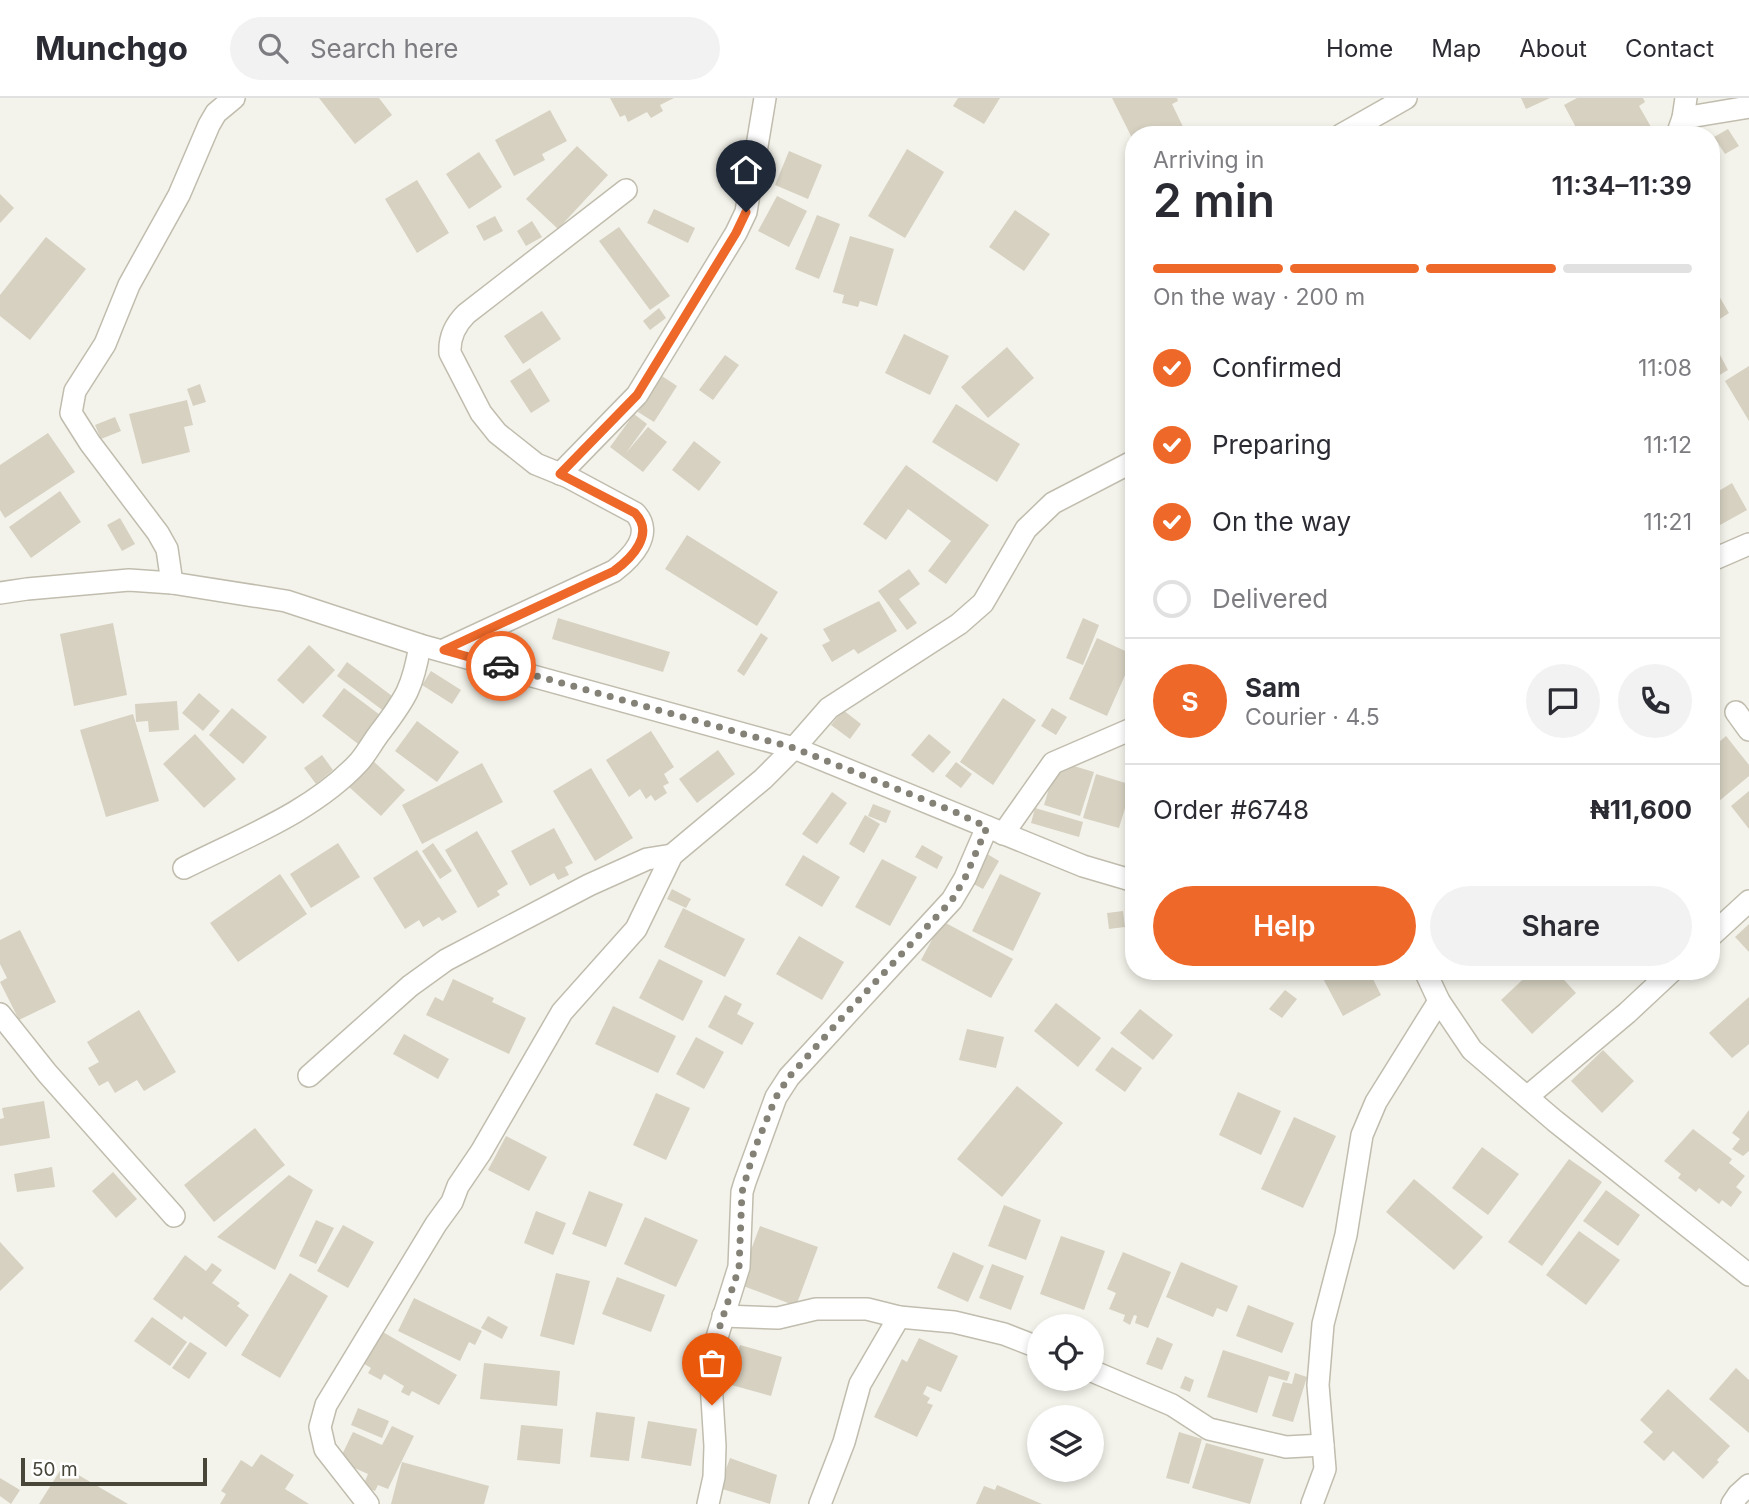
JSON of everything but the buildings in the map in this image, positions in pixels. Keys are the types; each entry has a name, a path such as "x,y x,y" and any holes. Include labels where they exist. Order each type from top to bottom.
{"street":[{"path":"172,583 167,549 158,533 90,443 71,413 75,391 105,344 129,285 179,195 209,125 216,113 234,98"},
{"path":"560,474 637,395 736,233 746,212 765,98"},
{"path":"1357,126 1406,98"},
{"path":"1682,117 1749,107"},
{"path":"444,650 614,571 628,560 640,543 642,520 635,513 536,464 487,422 450,353 449,343 458,321 466,314 626,190"},
{"path":"368,1504 326,1449 320,1427 326,1405 452,1202 458,1186 481,1152 562,1012 636,929 672,855 763,779 829,708 959,624 983,603 1026,529 1053,503 1125,466"},
{"path":"1720,557 1749,544"},
{"path":"0,593 129,580 172,583 286,601 420,645 794,748 1083,866 1125,878"},
{"path":"184,868 292,814 323,793 359,762 406,696 414,679 420,645"},
{"path":"1735,712 1749,730"},
{"path":"708,1504 715,1446 710,1366 712,1350 739,1268 742,1192 755,1148 776,1097 789,1077 952,900 995,831 1053,763 1125,732"},
{"path":"309,1076 410,986 446,960 589,885 647,859 672,855"},
{"path":"1720,928 1749,901"},
{"path":"1429,980 1439,1000 1472,1050 1615,1170 1746,1266"},
{"path":"1528,1096 1662,980"},
{"path":"1312,1504 1325,1469 1318,1385 1323,1324 1346,1235 1363,1135 1376,1102 1439,1000"},
{"path":"0,1014 47,1073 174,1216"},
{"path":"723,1316 778,1318 816,1309 867,1309 899,1317 954,1322 1004,1334 1027,1343"},
{"path":"820,1504 844,1442 860,1384 899,1317"},
{"path":"1104,1376 1172,1405 1209,1429 1286,1447 1323,1445"},
{"path":"1732,1504 1749,1485"}],"way so far":[{"path":"501,666 794,748 987,827 965,878 952,900 839,1021 789,1077 776,1097 755,1148 742,1192 737,1279 712,1350 712,1405"}],"route":[{"path":"501,666 444,650 614,571 628,560 640,543 642,520 635,513 560,474 637,395 736,233 746,212"}]}
